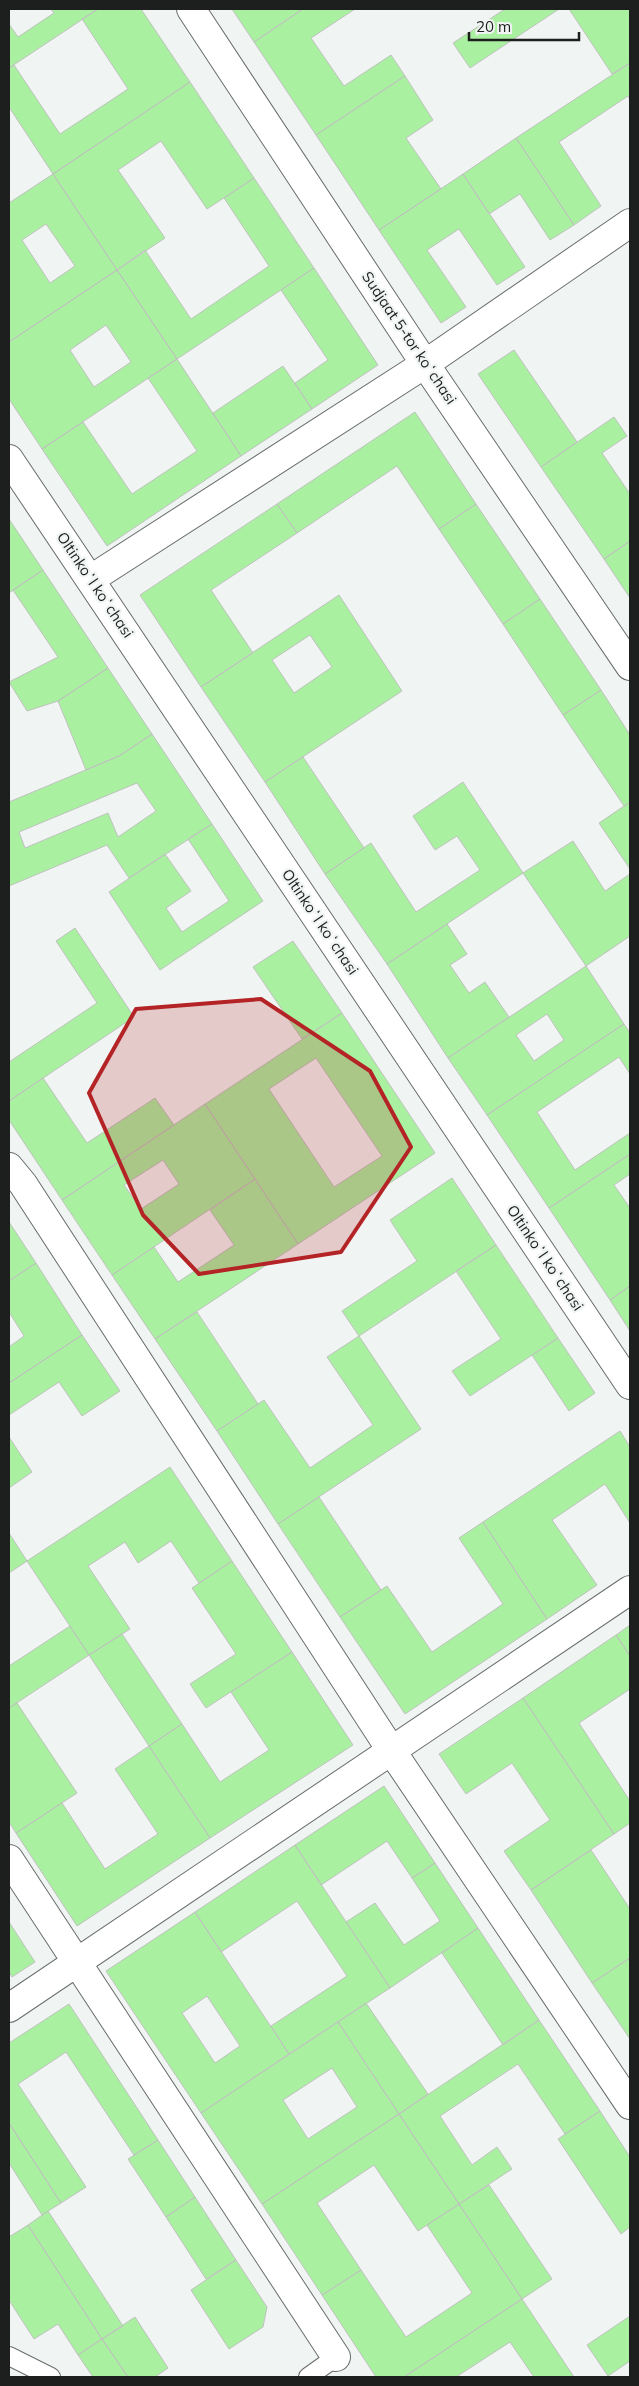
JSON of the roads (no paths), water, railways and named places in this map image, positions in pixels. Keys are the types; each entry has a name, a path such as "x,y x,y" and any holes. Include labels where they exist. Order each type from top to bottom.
{"street":[{"name":"Sudjaat 5-tor koʻchasi","path":"191,9 426,364 630,666"},
{"path":"91,580 426,364 630,223"},
{"name":"Oltinkoʻl koʻchasi","path":"9,459 630,1385"},
{"path":"9,1167 23,1184 392,1750 630,2105"},
{"path":"9,2008 630,1590"},
{"path":"9,1859 336,2357"}],"lane":[{"path":"9,2356 51,2377"},
{"path":"308,2377 336,2357"}]}
